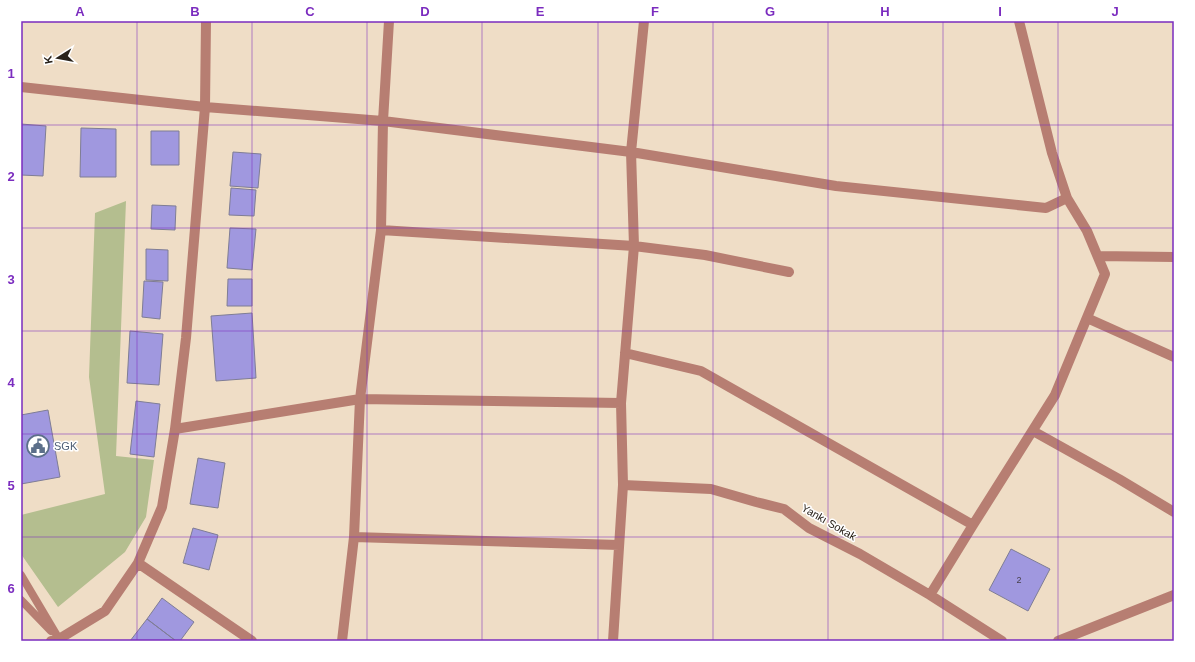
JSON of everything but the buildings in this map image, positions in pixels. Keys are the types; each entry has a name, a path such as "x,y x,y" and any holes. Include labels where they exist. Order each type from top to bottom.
{"street":[{"path":"57,640 105,611 138,563 162,507 175,429 186,338 205,107 206,21"},
{"path":"342,641 354,537 360,400 380,230 383,121 389,21"},
{"path":"613,641 623,485 621,403 634,246 631,152 644,21"},
{"path":"930,595 1055,395 1105,274 1087,231 1067,198 1052,153 1019,21"},
{"path":"21,87 205,107 383,121 631,152 851,187 1046,208 1067,198"},
{"path":"380,230 634,246 704,255 788,272"},
{"path":"1098,256 1174,257"},
{"path":"1087,318 1174,357"},
{"path":"625,353 701,371 973,525"},
{"path":"175,429 360,400 621,403"},
{"path":"1033,431 1119,479 1174,512"},
{"name":"Yankı Sokak","path":"623,485 711,489 784,509 809,528 860,554 930,595 1002,641"},
{"path":"354,537 619,545"},
{"path":"138,563 252,641"},
{"path":"1058,641 1174,594"}],"lane":[{"path":"21,575 57,640"},
{"path":"21,600 57,640"}],"green space":[{"path":"126,201 116,456 154,460 146,517 125,552 58,607 21,554 21,515 105,494 89,377 95,213"}],"place":[{"name":"SGK","path":"38,446"}]}
